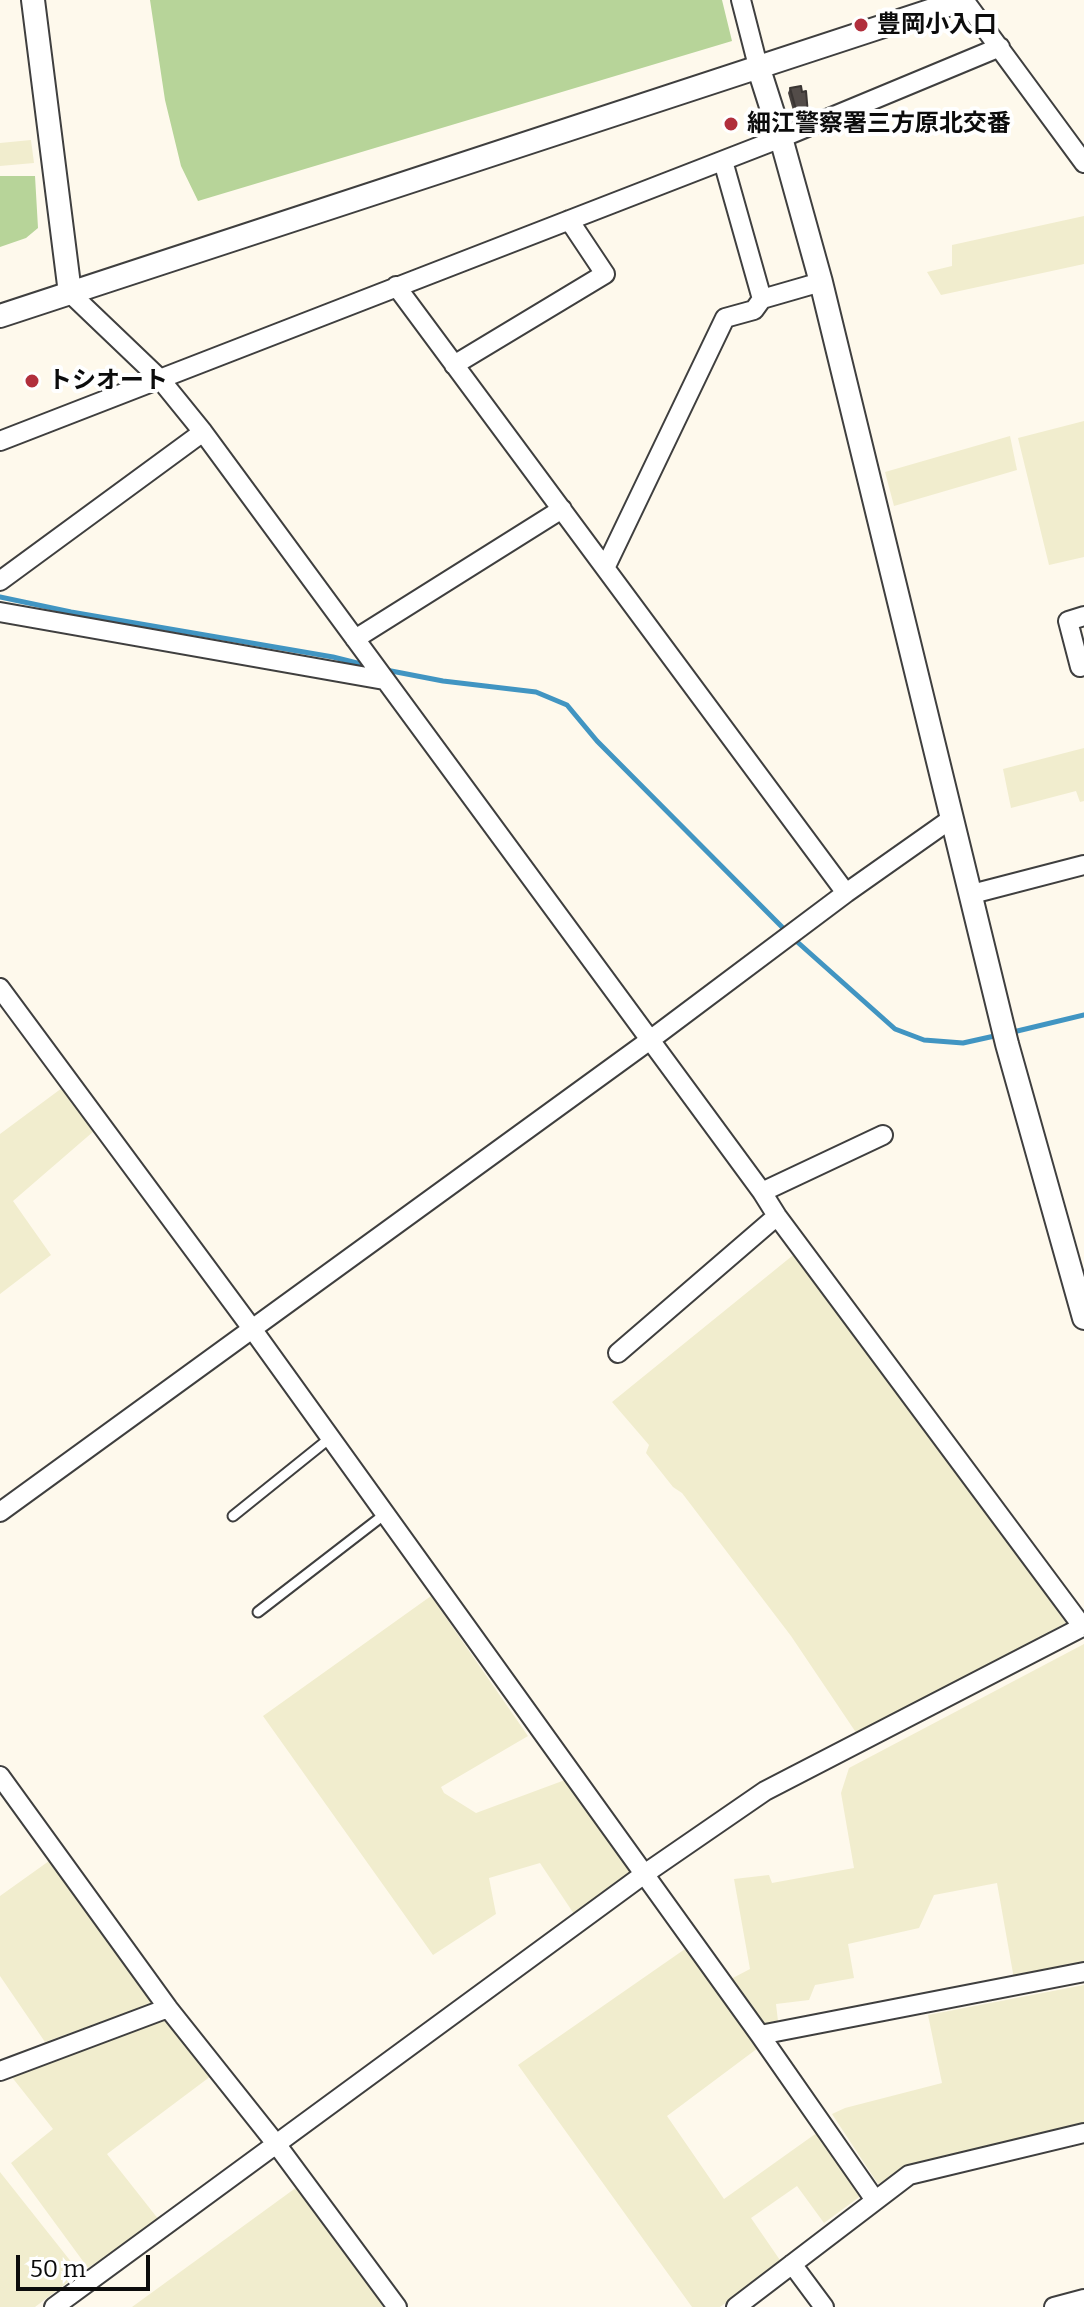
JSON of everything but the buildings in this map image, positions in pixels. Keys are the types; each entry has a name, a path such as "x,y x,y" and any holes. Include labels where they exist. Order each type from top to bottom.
{"street":[{"path":"33,0 70,293 160,379 203,432 777,1216 1083,1626 765,1791 643,1875 54,2307"},
{"path":"741,0 821,282 1005,1034 1084,1318"},
{"path":"0,316 964,0 1084,163"},
{"path":"0,441 723,161 1000,47"},
{"path":"723,161 762,299"},
{"path":"454,365 605,274 569,220"},
{"path":"606,566 725,318 754,310 762,299 821,282"},
{"path":"396,286 846,893"},
{"path":"0,580 203,432"},
{"path":"360,646 562,509"},
{"path":"0,612 382,678"},
{"path":"1084,616 1068,621 1080,667 1084,666"},
{"path":"0,1512 951,819"},
{"path":"972,894 1084,865"},
{"path":"0,988 253,1330 760,2035 875,2200"},
{"path":"762,1192 883,1135"},
{"path":"618,1353 777,1216"},
{"path":"0,1776 168,2008 277,2145 397,2307"},
{"path":"760,2035 1084,1972"},
{"path":"0,2071 168,2008"},
{"path":"736,2307 909,2175 1084,2133"},
{"path":"792,2264 824,2307"},
{"path":"1054,2307 1084,2299"}],"lane":[{"path":"233,1516 330,1438"},
{"path":"258,1612 385,1514"}],"shaded area":[{"path":"31,140 34,163 0,166 0,143"},
{"path":"1084,216 1084,264 941,295 927,272 952,266 952,245"},
{"path":"1084,421 1084,557 1049,565 1018,438"},
{"path":"1010,436 1017,470 894,506 885,472"},
{"path":"1084,748 1084,801 1080,802 1076,791 1011,808 1003,769"},
{"path":"62,1088 94,1131 13,1201 51,1255 0,1294 0,1134"},
{"path":"797,1252 1066,1623 857,1734 791,1636 682,1493 673,1487 646,1453 649,1445 612,1402"},
{"path":"431,1596 528,1736 441,1787 444,1793 476,1813 565,1780 630,1872 574,1914 540,1863 489,1878 496,1914 433,1955 263,1716"},
{"path":"1084,1644 1084,1966 1014,1979 997,1883 934,1895 919,1928 848,1944 854,1978 815,1985 809,2000 776,2004 778,2021 764,2024 729,1980 750,1969 734,1879 769,1875 772,1883 854,1868 841,1793 849,1768"},
{"path":"49,1861 155,2003 45,2042 0,1976 0,1896"},
{"path":"685,1949 758,2048 667,2116 724,2199 818,2132 862,2195 824,2223 797,2186 751,2218 782,2263 720,2307 692,2307 518,2065"},
{"path":"1084,1985 1084,2125 1027,2141 916,2163 878,2184 832,2114 942,2083 928,2015"},
{"path":"166,2018 211,2076 107,2154 159,2220 88,2268 11,2163 53,2129 11,2076"},
{"path":"0,2172 80,2273 35,2307 0,2307"},
{"path":"297,2187 386,2307 132,2307"}],"green space":[{"path":"150,0 722,0 732,41 198,201 181,166 165,100"},
{"path":"0,176 35,176 38,228 26,238 0,247"}],"waterway":[{"path":"0,597 369,666"},
{"path":"386,670 443,681 536,692 567,705 597,741 787,932"},
{"path":"794,939 895,1029 924,1040 963,1043 999,1035"},
{"path":"1009,1033 1084,1015"}],"place":[{"name":"豊岡小入口","path":"861,25"},
{"name":"細江警察署三方原北交番","path":"731,124"},
{"name":"トシオート","path":"32,381"}]}
